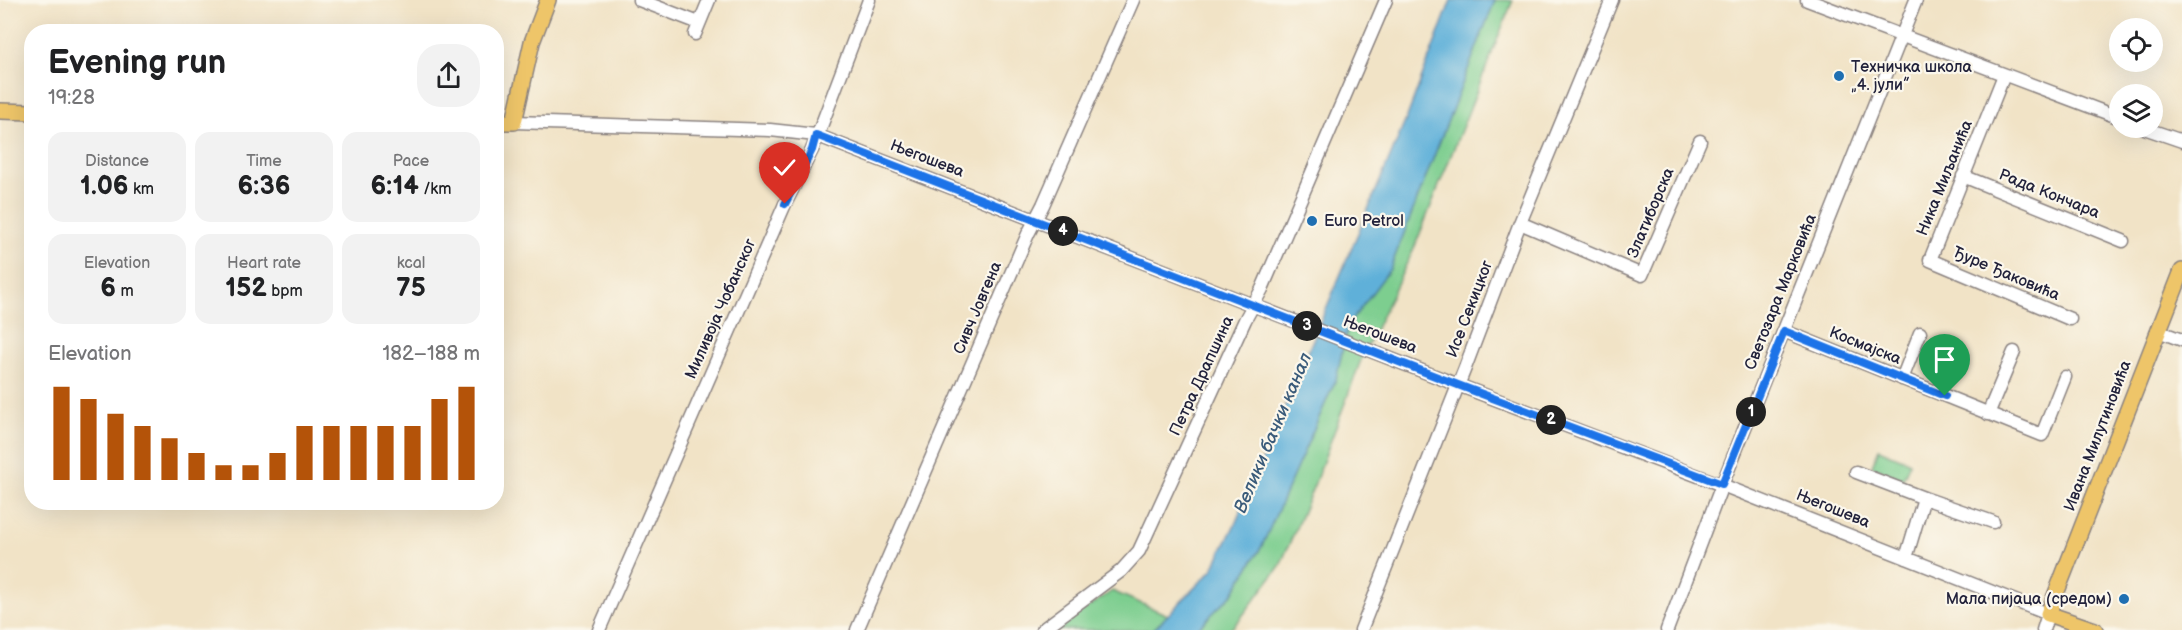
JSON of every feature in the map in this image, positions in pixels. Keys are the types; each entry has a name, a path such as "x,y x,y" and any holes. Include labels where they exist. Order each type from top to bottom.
{"main road":[{"path":"514,122 532,42 548,0"},
{"path":"0,111 24,112"},
{"name":"Његошева","path":"504,122 514,122"},
{"name":"Ивана Милутиновића","path":"2048,614 2182,271"},
{"name":"Његошева","path":"2048,614 2095,630"}],"street":[{"path":"639,0 697,28 709,0"},
{"name":"Миливоја Чобанског","path":"599,630 785,204 812,150 869,0"},
{"name":"Сивч Јовгена","path":"857,630 1132,0"},
{"name":"Петра Драпшина","path":"1042,630 1121,571 1139,551 1245,320 1254,306 1386,0"},
{"name":"Исе Секицког","path":"1361,630 1520,223 1612,0"},
{"path":"1807,0 2109,114"},
{"name":"Светозара Марковића","path":"1667,630 1722,484 1916,0"},
{"name":"Ника Миљанића","path":"1930,260 2004,75"},
{"name":"Његошева","path":"514,122 770,130 816,135 1458,385 1722,484 2048,614"},
{"path":"2163,134 2182,141"},
{"name":"Златиборска","path":"1520,223 1642,274 1700,141"},
{"name":"Рада Кончара","path":"1963,176 2123,241"},
{"name":"Ђуре Ђаковића","path":"1930,260 2070,319"},
{"name":"Космајска","path":"1784,331 2042,435 2066,377"},
{"path":"2158,331 2182,340"},
{"path":"1902,379 1920,333"},
{"path":"1988,414 2014,352"},
{"path":"1856,472 1993,522"},
{"path":"1906,558 1924,498"},
{"path":"2043,630 2048,614"}],"green space":[{"path":"1495,0 1513,0 1415,246 1361,360 1315,483 1280,566 1230,630 1196,630 1233,593 1262,546 1336,379 1348,325 1390,269"},
{"path":"1879,449 1910,462 1903,479 1872,466"},
{"path":"1112,591 1168,615 1153,630 1054,630"}],"water":[{"path":"1451,0 1495,0 1390,269 1348,325 1336,379 1262,546 1233,593 1196,630 1153,630 1212,570 1236,522 1407,117"}],"place":[{"name":"Техничка школа „4. јули”","path":"1839,76"},
{"name":"Euro Petrol","path":"1312,221"},
{"name":"Мала пијаца (средом)","path":"2124,599"}],"route":[{"path":"785,204 812,150 816,135 1458,385 1722,484 1784,331 1945,396"}],"water label":[{"name":"Велики бачки канал","path":"1273,433"}]}
